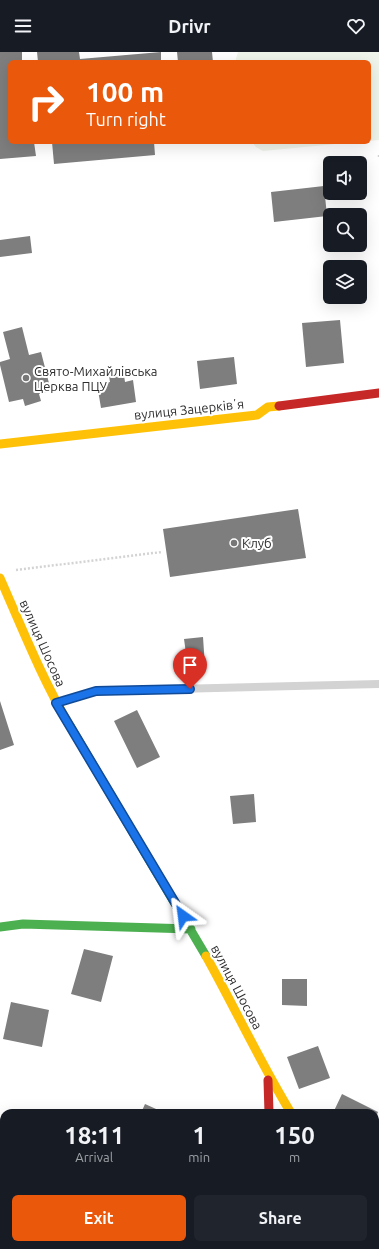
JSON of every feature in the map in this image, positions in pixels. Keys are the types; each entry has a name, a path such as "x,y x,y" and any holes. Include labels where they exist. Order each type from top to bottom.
{"street":[{"name":"вулиця Зацерківʼя","path":"0,444 257,415 268,407 379,393"},
{"name":"вулиця Шосова","path":"0,578 40,671 56,703 191,929 234,1007 268,1075 289,1109"},
{"path":"0,927 23,924 191,929"},
{"path":"268,1075 269,1109"}],"lane":[{"path":"56,703 96,691 379,684"}],"path":[{"path":"16,570 162,552"}],"shaded area":[{"path":"238,52 379,52 379,140 371,141 371,60 236,60"},
{"path":"254,144 335,144 263,151"}],"building":[{"path":"0,52 22,52 22,60 8,60 8,144 34,144 36,156 0,159"},
{"path":"37,52 79,52 80,59 161,52 161,60 38,60"},
{"path":"177,52 212,52 213,60 178,60"},
{"path":"52,144 154,144 155,155 54,164"},
{"path":"323,186 323,200 325,200 326,208 323,208 323,216 274,222 271,192"},
{"path":"30,236 32,253 0,257 0,240"},
{"path":"340,320 344,363 306,367 302,323"},
{"name":"Свято-Михайлівська Церква ПЦУ","path":"22,327 29,355 41,352 51,391 39,394 41,401 25,406 23,399 9,402 0,365 0,362 10,359 3,332"},
{"path":"234,357 237,384 200,389 197,361"},
{"path":"123,368 125,382 133,380 136,402 101,408 97,384 110,382 108,370"},
{"name":"Клуб","path":"298,509 306,558 170,577 163,529"},
{"path":"203,637 205,667 188,668 184,639"},
{"path":"0,701 14,745 0,750"},
{"path":"137,710 160,757 137,768 114,721"},
{"path":"254,794 256,822 233,824 230,796"},
{"path":"84,949 113,956 101,1002 71,994"},
{"path":"282,979 307,979 307,1006 282,1005"},
{"path":"11,1002 49,1010 42,1047 3,1039"},
{"path":"318,1046 330,1078 299,1089 287,1057"},
{"path":"342,1094 372,1109 335,1109"},
{"path":"145,1104 156,1109 143,1109"}],"traffic: fast":[{"path":"70,726 206,956"},
{"path":"0,927 23,924 191,929"}],"traffic: slow":[{"path":"0,444 257,415 268,407 279,406"},
{"path":"0,578 41,672 70,726"},
{"path":"206,956 289,1109"}],"traffic: jam":[{"path":"279,406 379,393"},
{"path":"268,1080 269,1109"}],"place":[{"name":"Свято-Михайлівська Церква ПЦУ","path":"26,378"},
{"name":"Клуб","path":"234,543"}],"route":[{"path":"183,916 56,703 96,691 190,689"}]}
